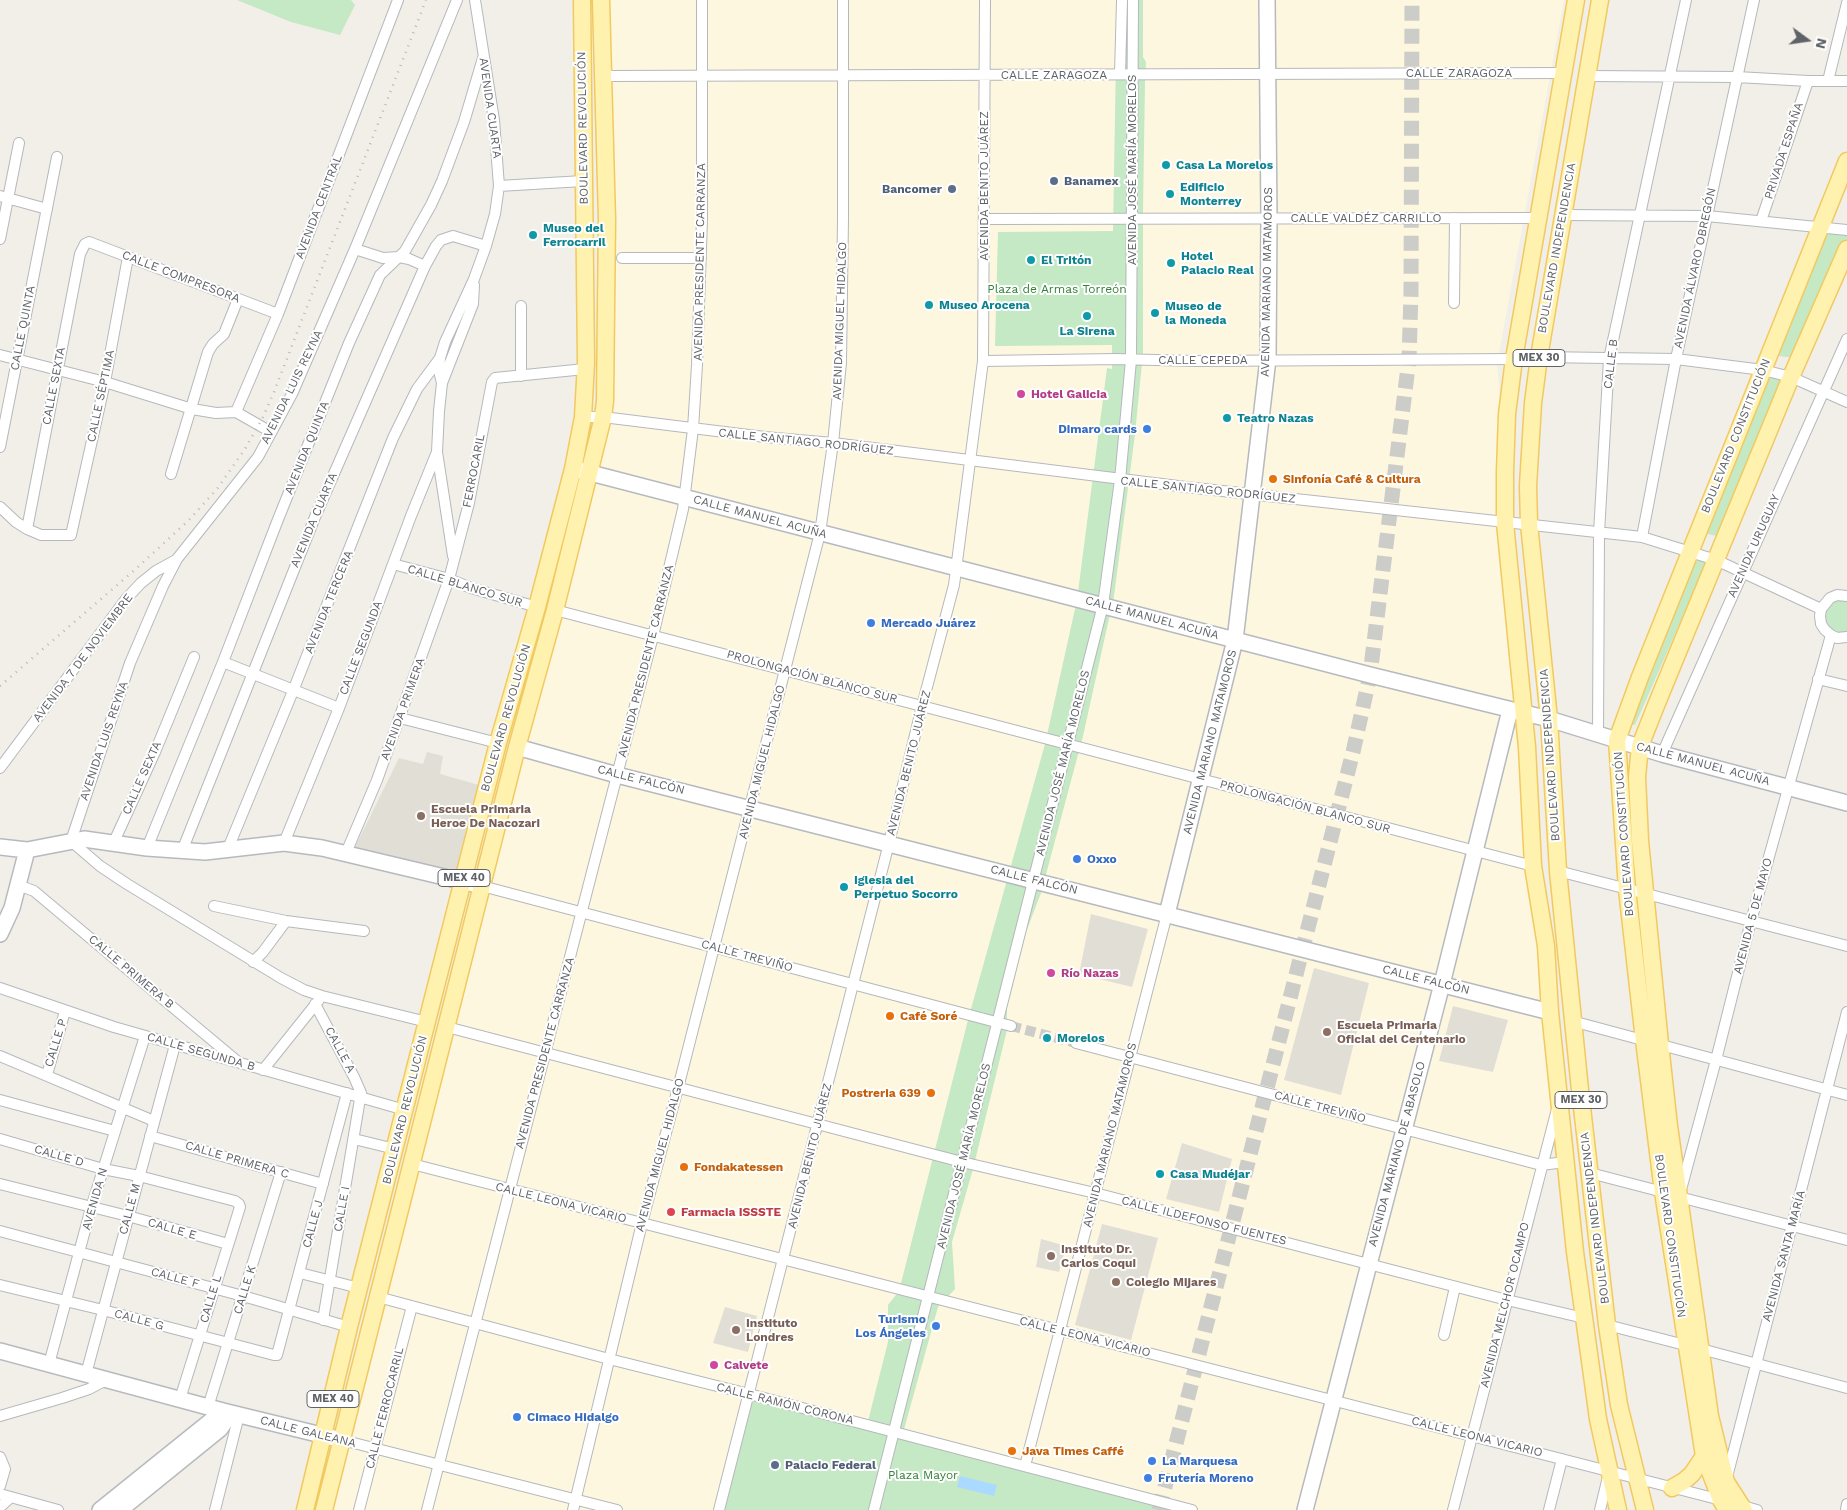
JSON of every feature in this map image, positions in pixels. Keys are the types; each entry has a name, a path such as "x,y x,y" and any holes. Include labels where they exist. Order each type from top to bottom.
{"main road":[{"name":"BOULEVARD REVOLUCIÓN","path":"305,1510 349,1327 462,882 573,468 583,417 585,369 582,0"},
{"name":"MEX 40","path":"324,1510 517,748 555,610 603,418 605,401 607,220 601,0"},
{"name":"BOULEVARD INDEPENDENCIA","path":"1600,0 1539,358 1529,451 1529,524 1549,719 1558,871 1572,1021 1607,1325 1619,1405 1645,1510"},
{"name":"BOULEVARD INDEPENDENCIA","path":"1574,8 1514,358 1507,414 1504,472 1505,523 1517,711 1527,747 1533,866 1546,946 1550,1012 1565,1162 1598,1419 1618,1510"},
{"path":"1574,8 1578,28 1573,69 1577,76 1587,76"},
{"name":"BOULEVARD CONSTITUCIÓN","path":"1733,1506 1710,1416 1679,1198 1627,889 1617,740 1690,551 1847,161"},
{"path":"1538,218 1546,224 1549,232 1542,277 1543,282 1550,288"},
{"name":"BOULEVARD CONSTITUCIÓN","path":"1733,1506 1704,1456 1685,1345 1663,1192 1652,1042 1646,894 1640,841 1637,777 1640,746 1791,377 1847,249"},
{"path":"1533,866 1548,884 1555,929 1560,948 1566,959"},
{"path":"1672,1488 1692,1474 1704,1456"}],"street":[{"name":"AVENIDA CENTRAL","path":"236,412 278,314 398,0"},
{"name":"AVENIDA LUIS REYNA","path":"70,841 130,663 163,586 177,559 258,457 292,394 355,249 457,0"},
{"name":"AVENIDA CUARTA","path":"442,383 439,371 440,358 486,246 495,214 499,186 494,120 475,0"},
{"name":"AVENIDA PRESIDENTE CARRANZA","path":"426,1510 653,636 685,498 693,429 701,258 702,0"},
{"name":"AVENIDA MIGUEL HIDALGO","path":"573,1510 642,1223 820,533 833,443 841,364 843,0"},
{"name":"AVENIDA BENITO JUÁREZ","path":"719,1510 889,844 957,568 983,361 985,0"},
{"path":"1120,74 1122,0"},
{"name":"AVENIDA JOSÉ MARÍA MORELOS","path":"874,1510 1103,605 1120,480 1131,360 1133,0"},
{"name":"AVENIDA MARIANO MATAMOROS","path":"1025,1466 1202,779 1235,640 1268,360 1270,219 1267,0"},
{"name":"CALLE B","path":"1598,735 1599,533 1609,359 1686,0"},
{"name":"AVENIDA ÁLVARO OBREGÓN","path":"1642,538 1676,359 1754,0"},
{"path":"1828,81 1847,3"},
{"name":"AVENIDA QUINTA","path":"147,848 224,662 288,495 350,343 380,275 405,251 420,228 442,180 467,114 483,58"},
{"name":"CALLE ZARAGOZA","path":"604,76 1563,73"},
{"path":"1587,76 1737,77 1847,81"},
{"name":"PRIVADA ESPAÑA","path":"1761,221 1808,81"},
{"path":"0,239 4,197 19,143"},
{"name":"CALLE QUINTA","path":"0,447 57,157"},
{"path":"499,186 583,180"},
{"path":"4,197 47,208"},
{"path":"1563,215 1707,216 1847,230"},
{"path":"1454,303 1455,218"},
{"name":"CALLE VALDÉZ CARRILLO","path":"984,220 1538,218"},
{"name":"AVENIDA CUARTA","path":"182,851 254,675 315,517 425,266 441,240 454,236 486,246"},
{"name":"CALLE COMPRESORA","path":"85,244 89,242 278,314"},
{"name":"CALLE SEXTA","path":"27,529 80,254 85,244"},
{"path":"355,249 383,258 399,257 409,259 425,266"},
{"name":"CALLE SÉPTIMA","path":"27,529 41,535 71,535 104,382 128,257"},
{"path":"622,258 701,258"},
{"name":"AVENIDA CUARTA","path":"454,562 436,452 442,383 473,304 474,279"},
{"path":"171,474 208,352 213,344 224,334 238,299"},
{"path":"521,306 522,376 585,369"},
{"name":"AVENIDA URUGUAY","path":"1662,754 1847,339"},
{"path":"0,355 104,382 192,409 216,413 236,412 271,432"},
{"name":"AVENIDA TERCERA","path":"227,851 294,691 393,438 417,389 440,358"},
{"name":"CALLE CEPEDA","path":"983,361 1514,358"},
{"path":"1539,358 1676,359 1762,370 1791,377 1847,402"},
{"name":"FERROCARIL","path":"454,562 493,380 522,376"},
{"name":"CALLE SANTIAGO RODRÍGUEZ","path":"583,417 833,443 1120,480 1642,538 1716,560 1821,608"},
{"name":"CALLE SEGUNDA","path":"284,843 339,708 436,452"},
{"name":"CALLE MANUEL ACUÑA","path":"573,468 1235,640 1549,719 1662,754 1847,803"},
{"path":"0,507 16,522 27,529"},
{"path":"447,515 464,521"},
{"name":"AVENIDA 7 DE NOVIEMBRE","path":"0,768 126,599 140,583 177,559"},
{"name":"AVENIDA PRIMERA","path":"346,854 378,780 454,562"},
{"name":"CALLE BLANCO SUR","path":"393,564 449,579 471,588 537,607"},
{"path":"1847,596 1837,595 1830,598 1821,608 1820,616 1821,624 1830,635 1837,638 1847,637"},
{"name":"PROLONGACIÓN BLANCO SUR","path":"555,610 1533,866"},
{"name":"AVENIDA 5 DE MAYO","path":"1679,1198 1751,921 1830,635"},
{"name":"CALLE SEXTA","path":"113,844 155,752 194,657"},
{"path":"224,662 339,708"},
{"path":"1818,678 1847,686"},
{"name":"AVENIDA MARIANO DE ABASOLO","path":"1305,1510 1475,851 1517,711"},
{"path":"400,718 498,743"},
{"name":"CALLE FALCÓN","path":"517,748 1550,1012"},
{"path":"0,847 27,850 84,839 182,851 227,851 284,843 306,845 482,886"},
{"path":"70,841 100,866 126,884 253,962 304,990 427,1022"},
{"path":"0,934 7,921 27,850"},
{"path":"1558,871 1847,946"},
{"name":"CALLE PRIMERA B","path":"18,885 34,891 241,1063"},
{"name":"CALLE TREVIÑO","path":"482,886 581,914 1011,1026"},
{"path":"214,906 286,921 364,931"},
{"path":"253,962 263,952 286,921"},
{"name":"CALLE SEGUNDA B","path":"0,988 145,1036 405,1110"},
{"path":"263,1070 322,996"},
{"name":"CALLE A","path":"315,1004 354,1077 361,1092 360,1097"},
{"name":"CALLE P","path":"46,1075 66,1011"},
{"name":"AVENIDA SANTA MARÍA","path":"1726,1482 1847,1012"},
{"path":"1572,1021 1847,1095"},
{"name":"CALLE ILDEFONSO FUENTES","path":"447,1027 962,1162 1095,1193 1455,1287 1584,1318"},
{"name":"AVENIDA N","path":"48,1364 91,1208 145,1036"},
{"name":"CALLE TREVIÑO","path":"1076,1043 1541,1166 1565,1162"},
{"name":"CALLE M","path":"86,1374 175,1045"},
{"path":"0,1056 154,1121"},
{"name":"CALLE J","path":"278,1355 347,1093"},
{"name":"CALLE I","path":"323,1320 360,1097"},
{"path":"0,1100 115,1131"},
{"name":"AVENIDA MELCHOR OCAMPO","path":"1453,1510 1559,1100"},
{"name":"CALLE PRIMERA C","path":"150,1136 323,1184"},
{"name":"CALLE D","path":"0,1139 104,1169 139,1176 235,1201"},
{"path":"354,1139 395,1149"},
{"name":"CALLE LEONA VICARIO","path":"412,1164 1610,1471 1733,1506 1757,1510"},
{"name":"CALLE K","path":"208,1407 281,1172"},
{"path":"1590,1173 1663,1192"},
{"name":"CALLE E","path":"0,1184 128,1216 228,1244"},
{"path":"1679,1198 1847,1240"},
{"name":"CALLE L","path":"180,1399 240,1207 235,1201"},
{"name":"CALLE F","path":"0,1231 215,1288 349,1327"},
{"path":"300,1274 359,1288"},
{"name":"CALLE G","path":"0,1285 103,1310 274,1356 278,1355"},
{"path":"1444,1335 1455,1287"},
{"name":"CALLE RAMÓN CORONA","path":"378,1297 609,1359 1192,1510"},
{"name":"CALLE FERROCARRIL","path":"359,1510 412,1306"},
{"path":"1607,1325 1685,1345"},
{"path":"1701,1349 1847,1388"},
{"name":"CALLE GALEANA","path":"0,1351 231,1413 617,1510"},
{"path":"0,1416 89,1389 106,1380"},
{"path":"0,1408 13,1412"},
{"path":"100,1510 231,1413"},
{"path":"120,1510 220,1429 231,1413"},
{"path":"215,1510 231,1413"},
{"path":"0,1457 5,1469 0,1486"},
{"path":"1549,1510 1562,1459"},
{"path":"1600,1510 1610,1471"},
{"path":"0,1494 58,1510"},
{"path":"0,1507 11,1497"},
{"path":"1846,1510 1847,1504"}],"shaded area":[{"path":"603,0 1564,0 1497,364 1558,1093 1450,1510 317,1510 597,431"},
{"name":"Escuela Primaria Heroe De Nacozari","path":"427,752 443,756 440,774 479,785 456,875 355,847 399,758 423,764"},
{"path":"1091,914 1148,929 1132,987 1079,974"},
{"name":"Escuela Primaria Oficial del Centenario","path":"1314,968 1369,983 1341,1095 1284,1080"},
{"path":"1453,1006 1508,1020 1493,1072 1439,1061"},
{"path":"1182,1143 1232,1159 1219,1212 1166,1199"},
{"name":"Colegio Mijares","path":"1102,1224 1158,1238 1131,1340 1075,1325"},
{"name":"Instituto Dr. Carlos Coqui","path":"1041,1239 1066,1246 1059,1272 1036,1267"},
{"name":"Instituto Londres","path":"725,1307 757,1316 748,1352 713,1343"}],"green space":[{"path":"237,0 351,0 355,5 340,35 291,22"},
{"path":"1117,0 1143,0 1143,57 1146,62 1143,353 1135,434 1114,596 1083,736 1041,893 1026,932 1007,1007 1007,1030 973,1169 952,1242 955,1289 938,1307 903,1433 1191,1510 722,1510 750,1396 867,1425 888,1342 888,1305 899,1291 969,1016 1045,744 1077,600 1107,368 1112,369 1112,345 995,346 998,232 1113,231"},
{"path":"1832,232 1847,235 1847,240 1798,353 1795,358 1779,356 1777,351 1827,235"},
{"path":"1770,377 1781,379 1784,384 1719,533 1717,536 1707,534 1712,508 1766,379"},
{"path":"1699,560 1705,562 1705,566 1635,725 1631,724 1639,691 1695,562"},
{"path":"1847,599 1847,633 1836,633 1831,630 1824,620 1825,609 1833,600"}],"water":[{"path":"960,1476 997,1485 994,1496 957,1487"}],"tunnel":[{"path":"1159,1510 1353,752 1370,675 1409,359 1412,0"},
{"path":"1011,1026 1076,1043"}],"railway":[{"path":"0,686 137,568 189,520 217,489 245,449 263,417 274,392 426,0"}],"place":[{"name":"Casa La Morelos","path":"1166,165"},
{"name":"Banamex","path":"1054,181"},
{"name":"Bancomer","path":"952,189"},
{"name":"Edificio Monterrey","path":"1170,194"},
{"name":"Museo del Ferrocarril","path":"533,235"},
{"name":"El Tritón","path":"1031,260"},
{"name":"Hotel Palacio Real","path":"1171,263"},
{"name":"Museo Arocena","path":"929,305"},
{"name":"Museo de la Moneda","path":"1155,313"},
{"name":"La Sirena","path":"1087,316"},
{"name":"Hotel Galicia","path":"1021,394"},
{"name":"Teatro Nazas","path":"1227,418"},
{"name":"Dimaro cards","path":"1147,429"},
{"name":"Sinfonía Café & Cultura","path":"1273,479"},
{"name":"Mercado Juárez","path":"871,623"},
{"name":"Escuela Primaria Heroe De Nacozari","path":"421,816"},
{"name":"Oxxo","path":"1077,859"},
{"name":"Iglesia del Perpetuo Socorro","path":"844,887"},
{"name":"Río Nazas","path":"1051,973"},
{"name":"Café Soré","path":"890,1016"},
{"name":"Escuela Primaria Oficial del Centenario","path":"1327,1032"},
{"name":"Morelos","path":"1047,1038"},
{"name":"Postreria 639","path":"931,1093"},
{"name":"Fondakatessen","path":"684,1167"},
{"name":"Casa Mudéjar","path":"1160,1174"},
{"name":"Farmacia ISSSTE","path":"671,1212"},
{"name":"Instituto Dr. Carlos Coqui","path":"1051,1256"},
{"name":"Colegio Mijares","path":"1116,1282"},
{"name":"Turismo Los Ángeles","path":"936,1326"},
{"name":"Instituto Londres","path":"736,1330"},
{"name":"Calvete","path":"714,1365"},
{"name":"Cimaco Hidalgo","path":"517,1417"},
{"name":"Java Times Caffé","path":"1012,1451"},
{"name":"La Marquesa","path":"1152,1461"},
{"name":"Palacio Federal","path":"775,1465"},
{"name":"Frutería Moreno","path":"1148,1478"}],"park label":[{"name":"Plaza de Armas Torreón","path":"1057,289"},
{"name":"Plaza Mayor","path":"923,1475"}]}
